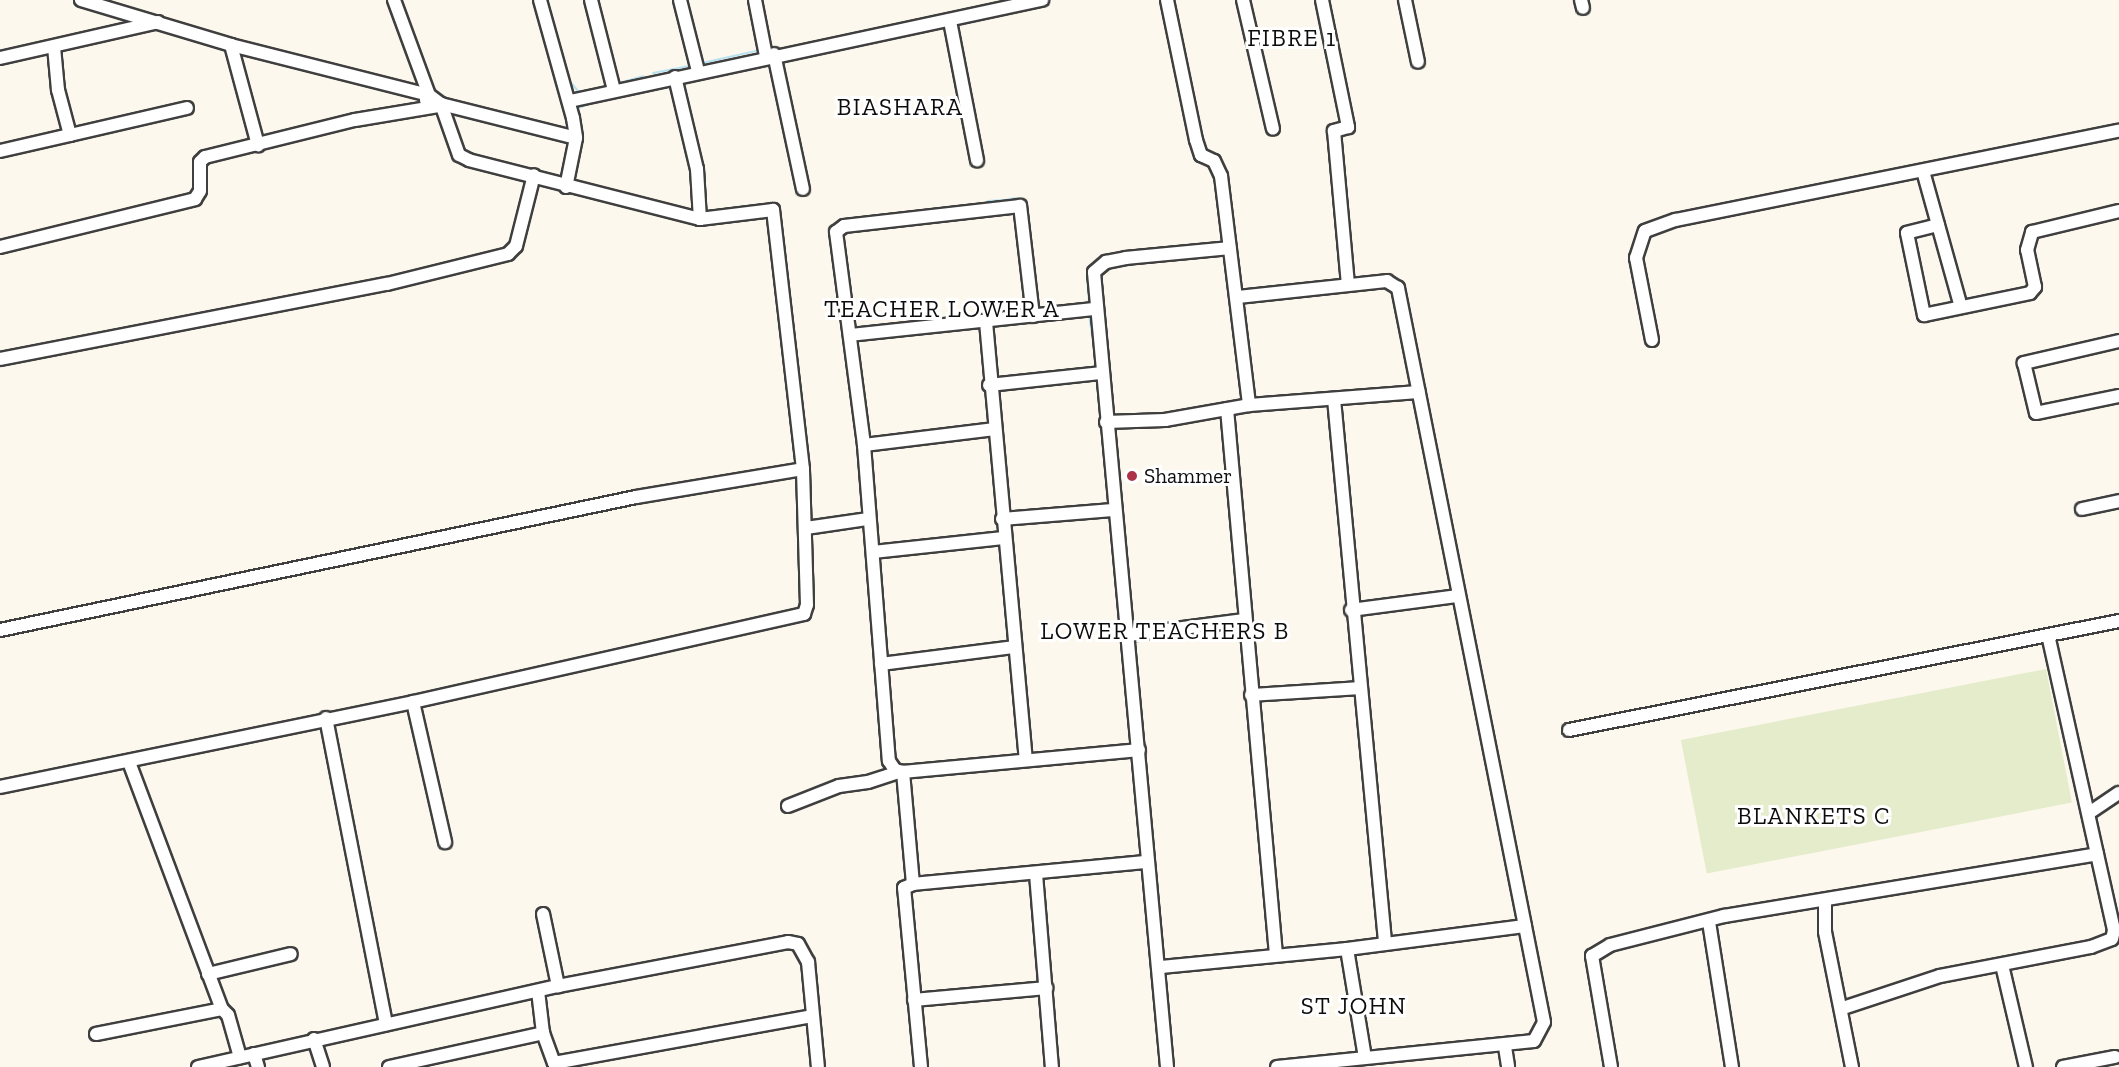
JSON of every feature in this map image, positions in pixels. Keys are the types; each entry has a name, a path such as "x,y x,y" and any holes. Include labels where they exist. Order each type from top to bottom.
{"street":[{"path":"81,0 231,45 429,94"},
{"path":"0,788 46,775 129,762 800,616 807,605 803,469 774,213 763,209 700,219 566,187 534,175 459,155 441,105 429,94 394,0"},
{"path":"540,0 570,101 576,138 566,187"},
{"path":"591,0 614,90"},
{"path":"680,0 698,72"},
{"path":"755,0 803,189"},
{"path":"570,101 770,55 950,21 1042,0"},
{"path":"1167,0 1196,141 1201,154 1214,161 1221,176 1249,405"},
{"path":"1243,0 1273,129"},
{"path":"1322,0 1348,127 1334,131 1348,284"},
{"path":"1405,0 1418,62"},
{"path":"950,21 976,160"},
{"path":"0,58 159,22"},
{"path":"231,45 258,145"},
{"path":"54,47 58,90 70,135"},
{"path":"675,77 697,169 700,219"},
{"path":"423,107 429,94"},
{"path":"0,247 190,201 200,191 200,162 205,157 423,107 441,105 576,138"},
{"path":"0,151 187,108"},
{"path":"1652,340 1636,258 1645,231 1676,220 2119,131"},
{"path":"1923,171 1961,307"},
{"path":"0,359 387,284 508,254 516,246 534,175"},
{"path":"913,884 900,772 889,761 873,552 868,519 864,445 836,232 839,227 1020,206 1023,211 1033,316"},
{"path":"1938,225 1907,233 1924,315 2030,293 2035,286 2027,250 2032,232 2119,211"},
{"path":"1167,1067 1161,967 1147,862 1129,635 1113,510 1095,309 1094,272 1106,262 1230,248"},
{"path":"1237,297 1348,284 1395,284 1419,392 1544,1022 1534,1041 1505,1047 1396,1062 1365,1058 1285,1067"},
{"path":"850,335 1095,309"},
{"path":"986,322 989,385 995,429 1003,538 1013,646 1022,693 1026,759"},
{"path":"2119,341 2024,363 2036,412 2119,396"},
{"path":"989,385 1102,373"},
{"path":"1106,422 1165,420 1249,405 1419,392"},
{"path":"1334,399 1359,688 1385,942"},
{"path":"1227,409 1244,620 1276,955"},
{"path":"864,445 995,429"},
{"path":"0,630 636,497 803,469"},
{"path":"2082,509 2119,501"},
{"path":"1002,519 1113,510"},
{"path":"806,528 868,519"},
{"path":"873,552 1003,538"},
{"path":"1352,610 1458,596"},
{"path":"1129,635 1244,620"},
{"path":"1569,730 2119,621"},
{"path":"1843,1008 1940,976 2002,965 2112,939 2114,930 2048,635"},
{"path":"881,664 1013,646"},
{"path":"1251,695 1359,688"},
{"path":"413,702 445,842"},
{"path":"326,718 386,1024"},
{"path":"788,806 838,786 900,772 1139,750"},
{"path":"129,762 208,974 222,1009 228,1015 240,1057"},
{"path":"2089,813 2119,794"},
{"path":"2104,802 2119,804"},
{"path":"1611,1067 1592,956 1610,945 1709,922 1724,916 1825,902 2097,854"},
{"path":"921,1067 903,893 913,884 1147,862"},
{"path":"1036,874 1052,1067"},
{"path":"1825,902 1825,932 1843,1008 1849,1067"},
{"path":"543,914 558,986"},
{"path":"1709,922 1732,1067"},
{"path":"1161,967 1347,949 1385,942 1525,926"},
{"path":"198,1067 217,1065 314,1039 558,986 788,942 798,944 808,962 818,1067"},
{"path":"1347,949 1365,1058"},
{"path":"208,974 291,954"},
{"path":"2002,965 2026,1067"},
{"path":"914,1000 1046,988"},
{"path":"538,991 543,1033 554,1064 567,1064 812,1016"},
{"path":"96,1034 222,1009"},
{"path":"389,1067 543,1033"},
{"path":"314,1039 323,1067"},
{"path":"1505,1047 1508,1067"},
{"path":"254,1054 258,1067"},
{"path":"2063,1067 2115,1057"}],"green space":[{"path":"2046,669 2072,803 1707,873 1681,740"}],"waterway":[{"path":"702,63 760,50"},
{"path":"653,73 688,66"},
{"path":"564,67 568,74"},
{"path":"619,83 643,76"},
{"path":"572,84 579,92 609,86"},
{"path":"578,108 595,102"},
{"path":"1008,199 1018,198"},
{"path":"988,201 1003,200"},
{"path":"1116,266 1132,265"},
{"path":"1089,303 1087,274 1090,266"},
{"path":"1089,315 1096,362"},
{"path":"1130,605 1134,626"},
{"path":"1135,639 1139,686"},
{"path":"1139,689 1140,697"},
{"path":"1140,700 1141,715"},
{"path":"1142,734 1144,743"},
{"path":"1168,1007 1173,1067"}],"place":[{"name":"Shammer","path":"1132,476"}],"district":[{"name":"FIBRE 1","path":"1292,38"},
{"name":"BIASHARA","path":"900,107"},
{"name":"TEACHER LOWER A","path":"942,309"},
{"name":"LOWER TEACHERS B","path":"1165,631"},
{"name":"BLANKETS C","path":"1814,816"},
{"name":"ST JOHN","path":"1354,1006"}]}
